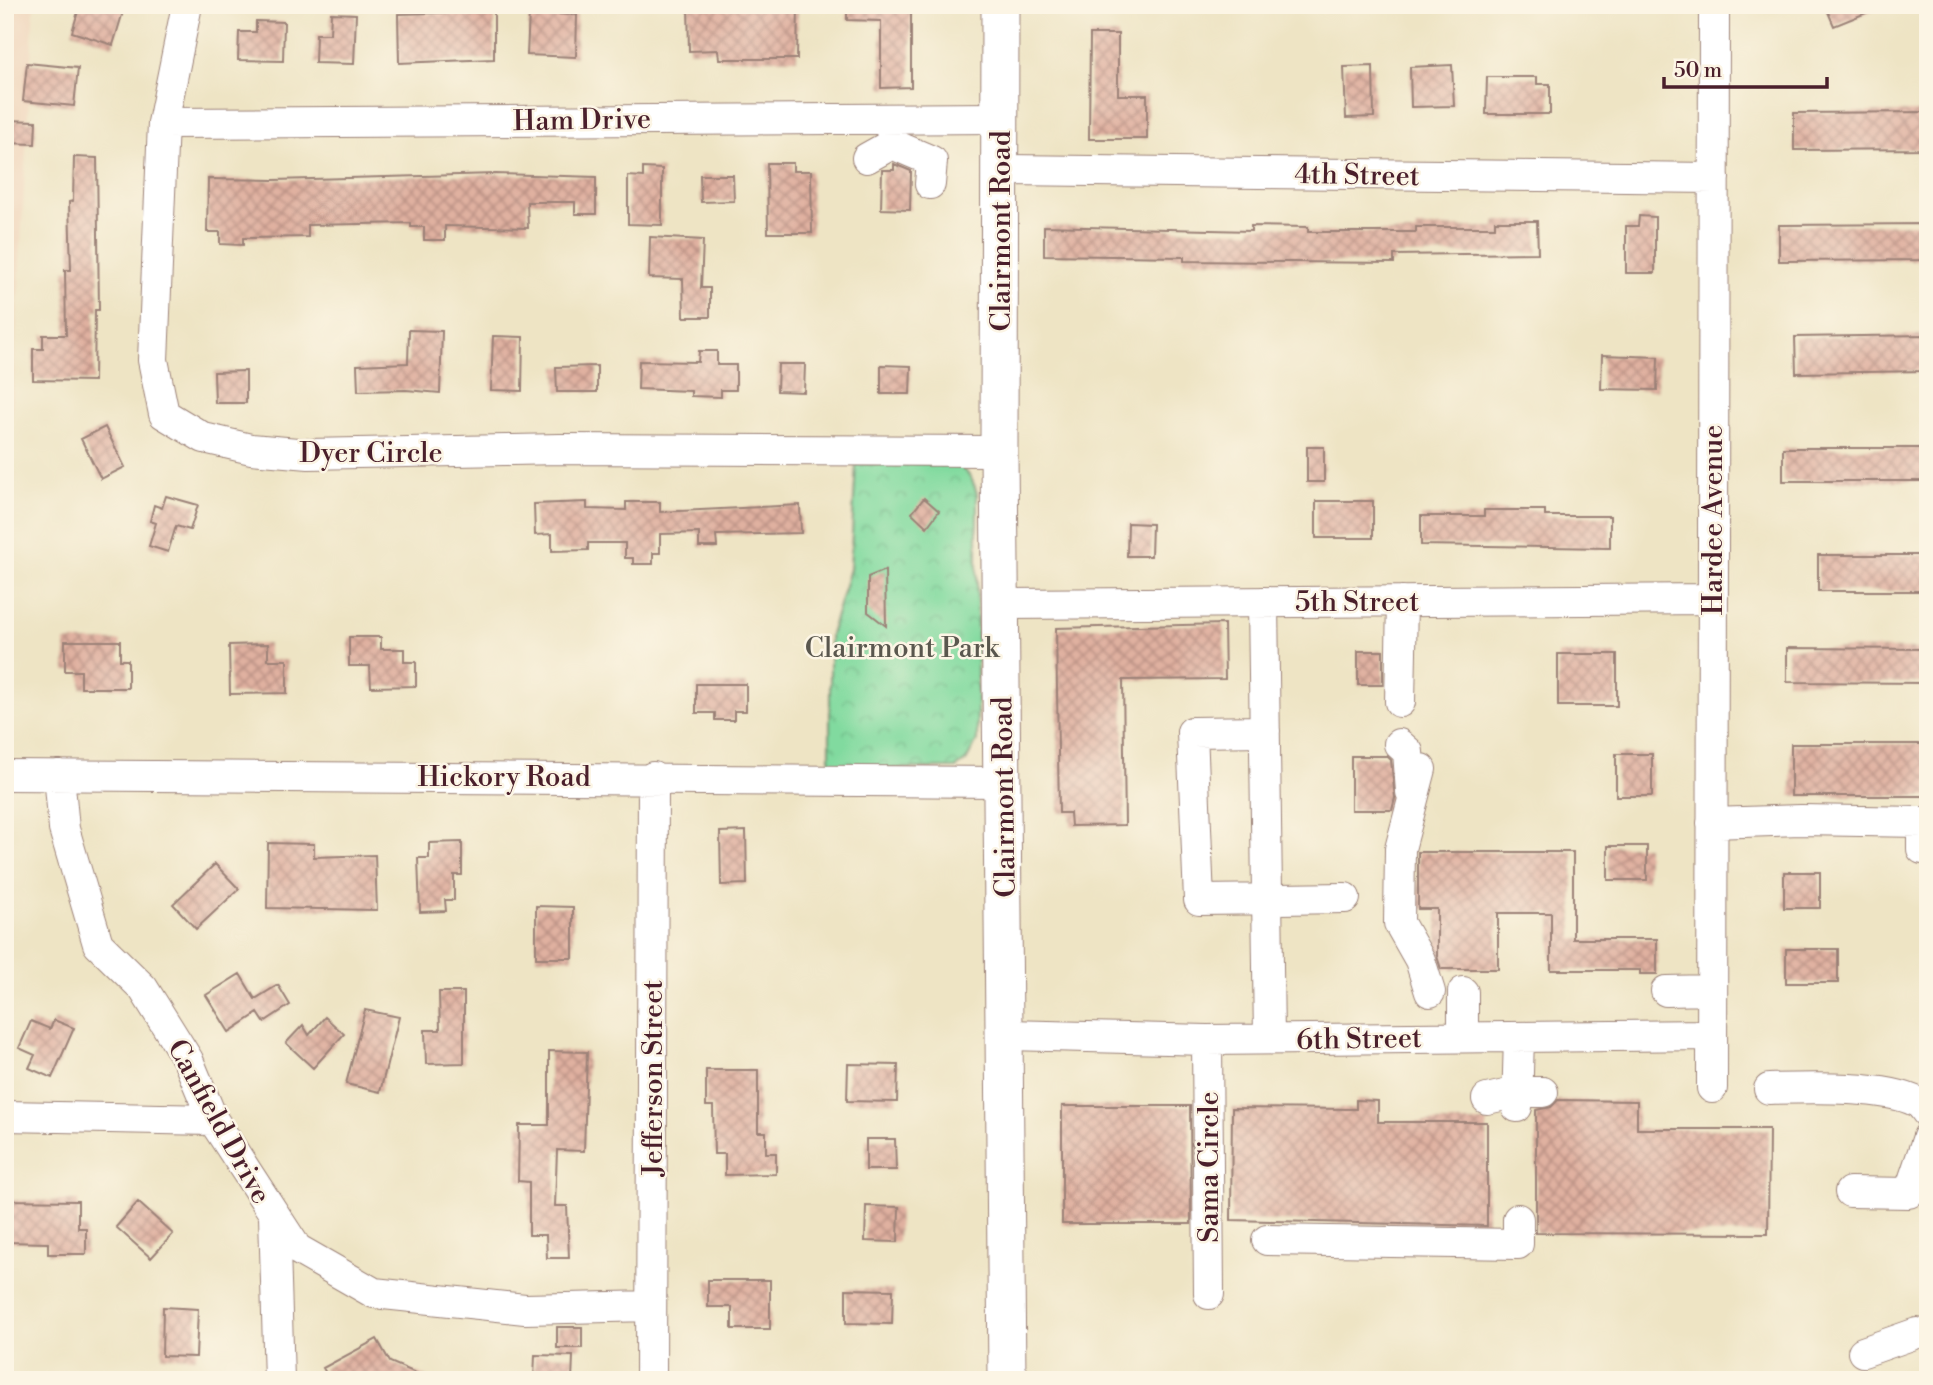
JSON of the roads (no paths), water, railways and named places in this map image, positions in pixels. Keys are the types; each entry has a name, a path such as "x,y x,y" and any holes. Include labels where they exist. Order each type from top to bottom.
{"main road":[{"name":"Clairmont Road","path":"1000,5 999,451 1007,1380"}],"street":[{"name":"Dyer Circle","path":"187,5 163,123 153,360 164,414 204,438 251,449 341,455 561,449 999,451"},
{"name":"Hardee Avenue","path":"1713,1088 1712,599 1703,319 1714,178 1714,5"},
{"name":"Ham Drive","path":"163,123 883,140 1001,118"},
{"path":"883,140 932,161 930,184"},
{"name":"4th Street","path":"1001,170 1714,178"},
{"name":"5th Street","path":"1001,604 1712,599"},
{"path":"1263,601 1269,1039"},
{"path":"1400,702 1402,601"},
{"path":"1265,731 1192,732 1199,900 1345,898"},
{"path":"1399,744 1408,752 1412,803"},
{"path":"1421,769 1400,849 1399,923 1420,960 1430,992"},
{"name":"Hickory Road","path":"5,775 653,777 1002,782"},
{"name":"Canfield Drive","path":"59,775 64,829 98,944 143,988 188,1060 213,1120 297,1249 374,1293 525,1309 651,1306"},
{"name":"Jefferson Street","path":"651,1380 653,777"},
{"path":"1712,823 1801,820 1922,822 1922,849"},
{"path":"1666,991 1711,990"},
{"path":"1463,992 1463,1037"},
{"name":"6th Street","path":"1006,1035 1207,1040 1711,1035"},
{"path":"1487,1099 1526,1097 1519,1037"},
{"name":"Sama Circle","path":"1207,1040 1209,1294"},
{"path":"1769,1089 1838,1088 1896,1096 1918,1102 1928,1114"},
{"path":"5,1116 213,1120"},
{"path":"1850,1192 1909,1193 1928,1138"},
{"path":"274,1216 279,1380"},
{"path":"1267,1240 1518,1244 1518,1219"},
{"path":"1863,1352 1917,1333"}],"park label":[{"name":"Clairmont Park","path":"902,647"}]}
